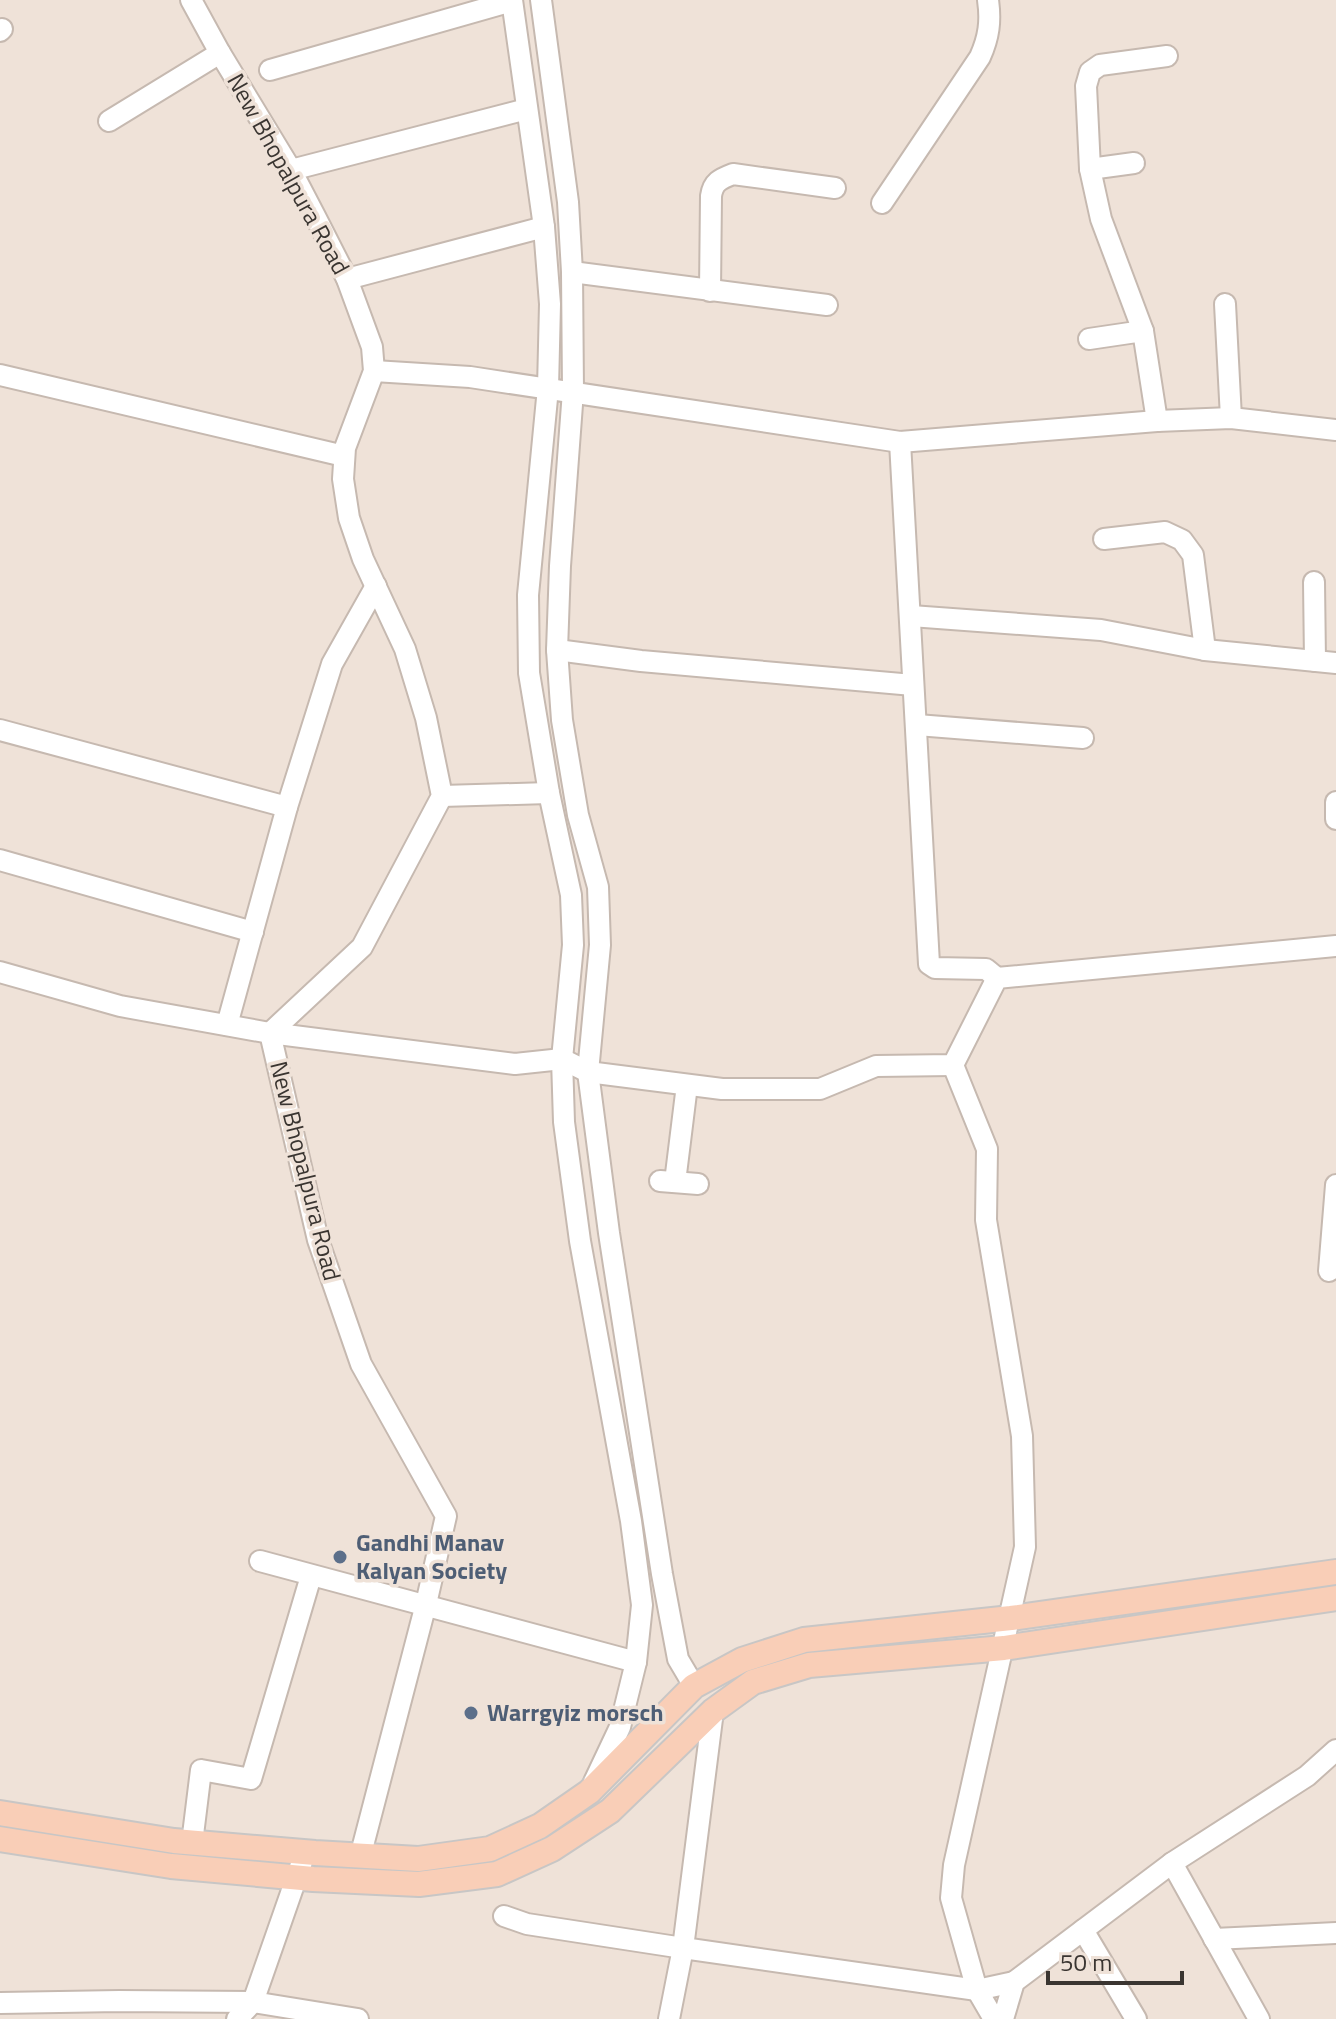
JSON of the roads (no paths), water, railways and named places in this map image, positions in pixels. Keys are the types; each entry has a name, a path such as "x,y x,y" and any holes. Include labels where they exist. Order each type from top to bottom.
{"main road":[{"path":"0,1813 192,1843 305,1853 418,1859 490,1849 540,1826 589,1792 694,1686 742,1660 804,1640 1011,1618 1336,1572"},
{"path":"0,1839 171,1866 296,1877 419,1884 497,1874 552,1849 610,1811 713,1711 753,1682 809,1665 1004,1648 1336,1598"}],"street":[{"name":"New Bhopalpura Road","path":"191,0 291,170 347,279 372,347 374,371"},
{"path":"270,70 512,0 544,227 550,304 548,388 528,595 529,673 549,793 571,895 573,945 562,1059 564,1122 580,1241 631,1521 642,1605 636,1662 620,1727 589,1792"},
{"path":"541,0 568,202 572,272 573,391 557,650 562,720 578,815 598,887 600,945 588,1072 607,1218 662,1574 678,1659 694,1686"},
{"path":"882,203 980,57 988,40 988,0"},
{"path":"109,121 220,53"},
{"path":"1157,421 1143,331 1101,219 1090,169 1086,86 1090,72 1100,65 1167,56"},
{"path":"291,170 527,109"},
{"path":"1090,169 1134,163"},
{"path":"710,291 711,196 713,185 720,179 733,174 835,188"},
{"path":"347,279 544,227"},
{"path":"572,272 827,305"},
{"path":"1225,304 1231,418"},
{"path":"1089,339 1143,331"},
{"path":"549,793 442,796 426,718 405,649 349,518 343,479 344,456 359,405 374,371 470,377 900,442 1231,418 1336,430"},
{"path":"0,375 344,456"},
{"path":"900,442 929,964 935,968 986,969 997,978 1336,946"},
{"path":"1104,539 1165,532 1182,540 1193,555 1205,650"},
{"path":"1314,582 1315,661"},
{"path":"227,1025 287,807 332,664 376,586"},
{"path":"911,616 1101,630 1205,650 1336,663"},
{"path":"557,650 641,661 913,685"},
{"path":"917,725 1083,738"},
{"path":"0,730 287,807"},
{"name":"New Bhopalpura Road","path":"360,1857 446,1516 361,1364 318,1240 270,1033 362,947 442,796"},
{"path":"1336,802 1336,819"},
{"path":"0,860 253,932"},
{"path":"0,972 120,1006 270,1033 515,1064 562,1059 588,1072 722,1089 820,1089 876,1066 953,1065"},
{"path":"994,2019 977,1990 951,1898 954,1865 1025,1547 1022,1436 986,1220 987,1149 953,1065 997,978"},
{"path":"687,1085 667,1181 698,1184"},
{"path":"1329,1271 1336,1185"},
{"path":"260,1561 636,1662"},
{"path":"192,1843 201,1770 251,1779 311,1576"},
{"path":"669,2019 683,1948 713,1711"},
{"path":"504,1916 527,1924 977,1990 1014,1982 1172,1863 1307,1776 1336,1750"},
{"path":"237,2019 253,2002 305,1853"},
{"path":"1172,1863 1259,2019"},
{"path":"1083,1930 1136,2019"},
{"path":"1214,1939 1336,1933"},
{"path":"1003,2019 1014,1982"},
{"path":"0,2003 253,2002 358,2019"}],"place":[{"name":"Gandhi Manav Kalyan Society","path":"340,1557"},
{"name":"Warrgyiz morsch","path":"471,1713"}]}
